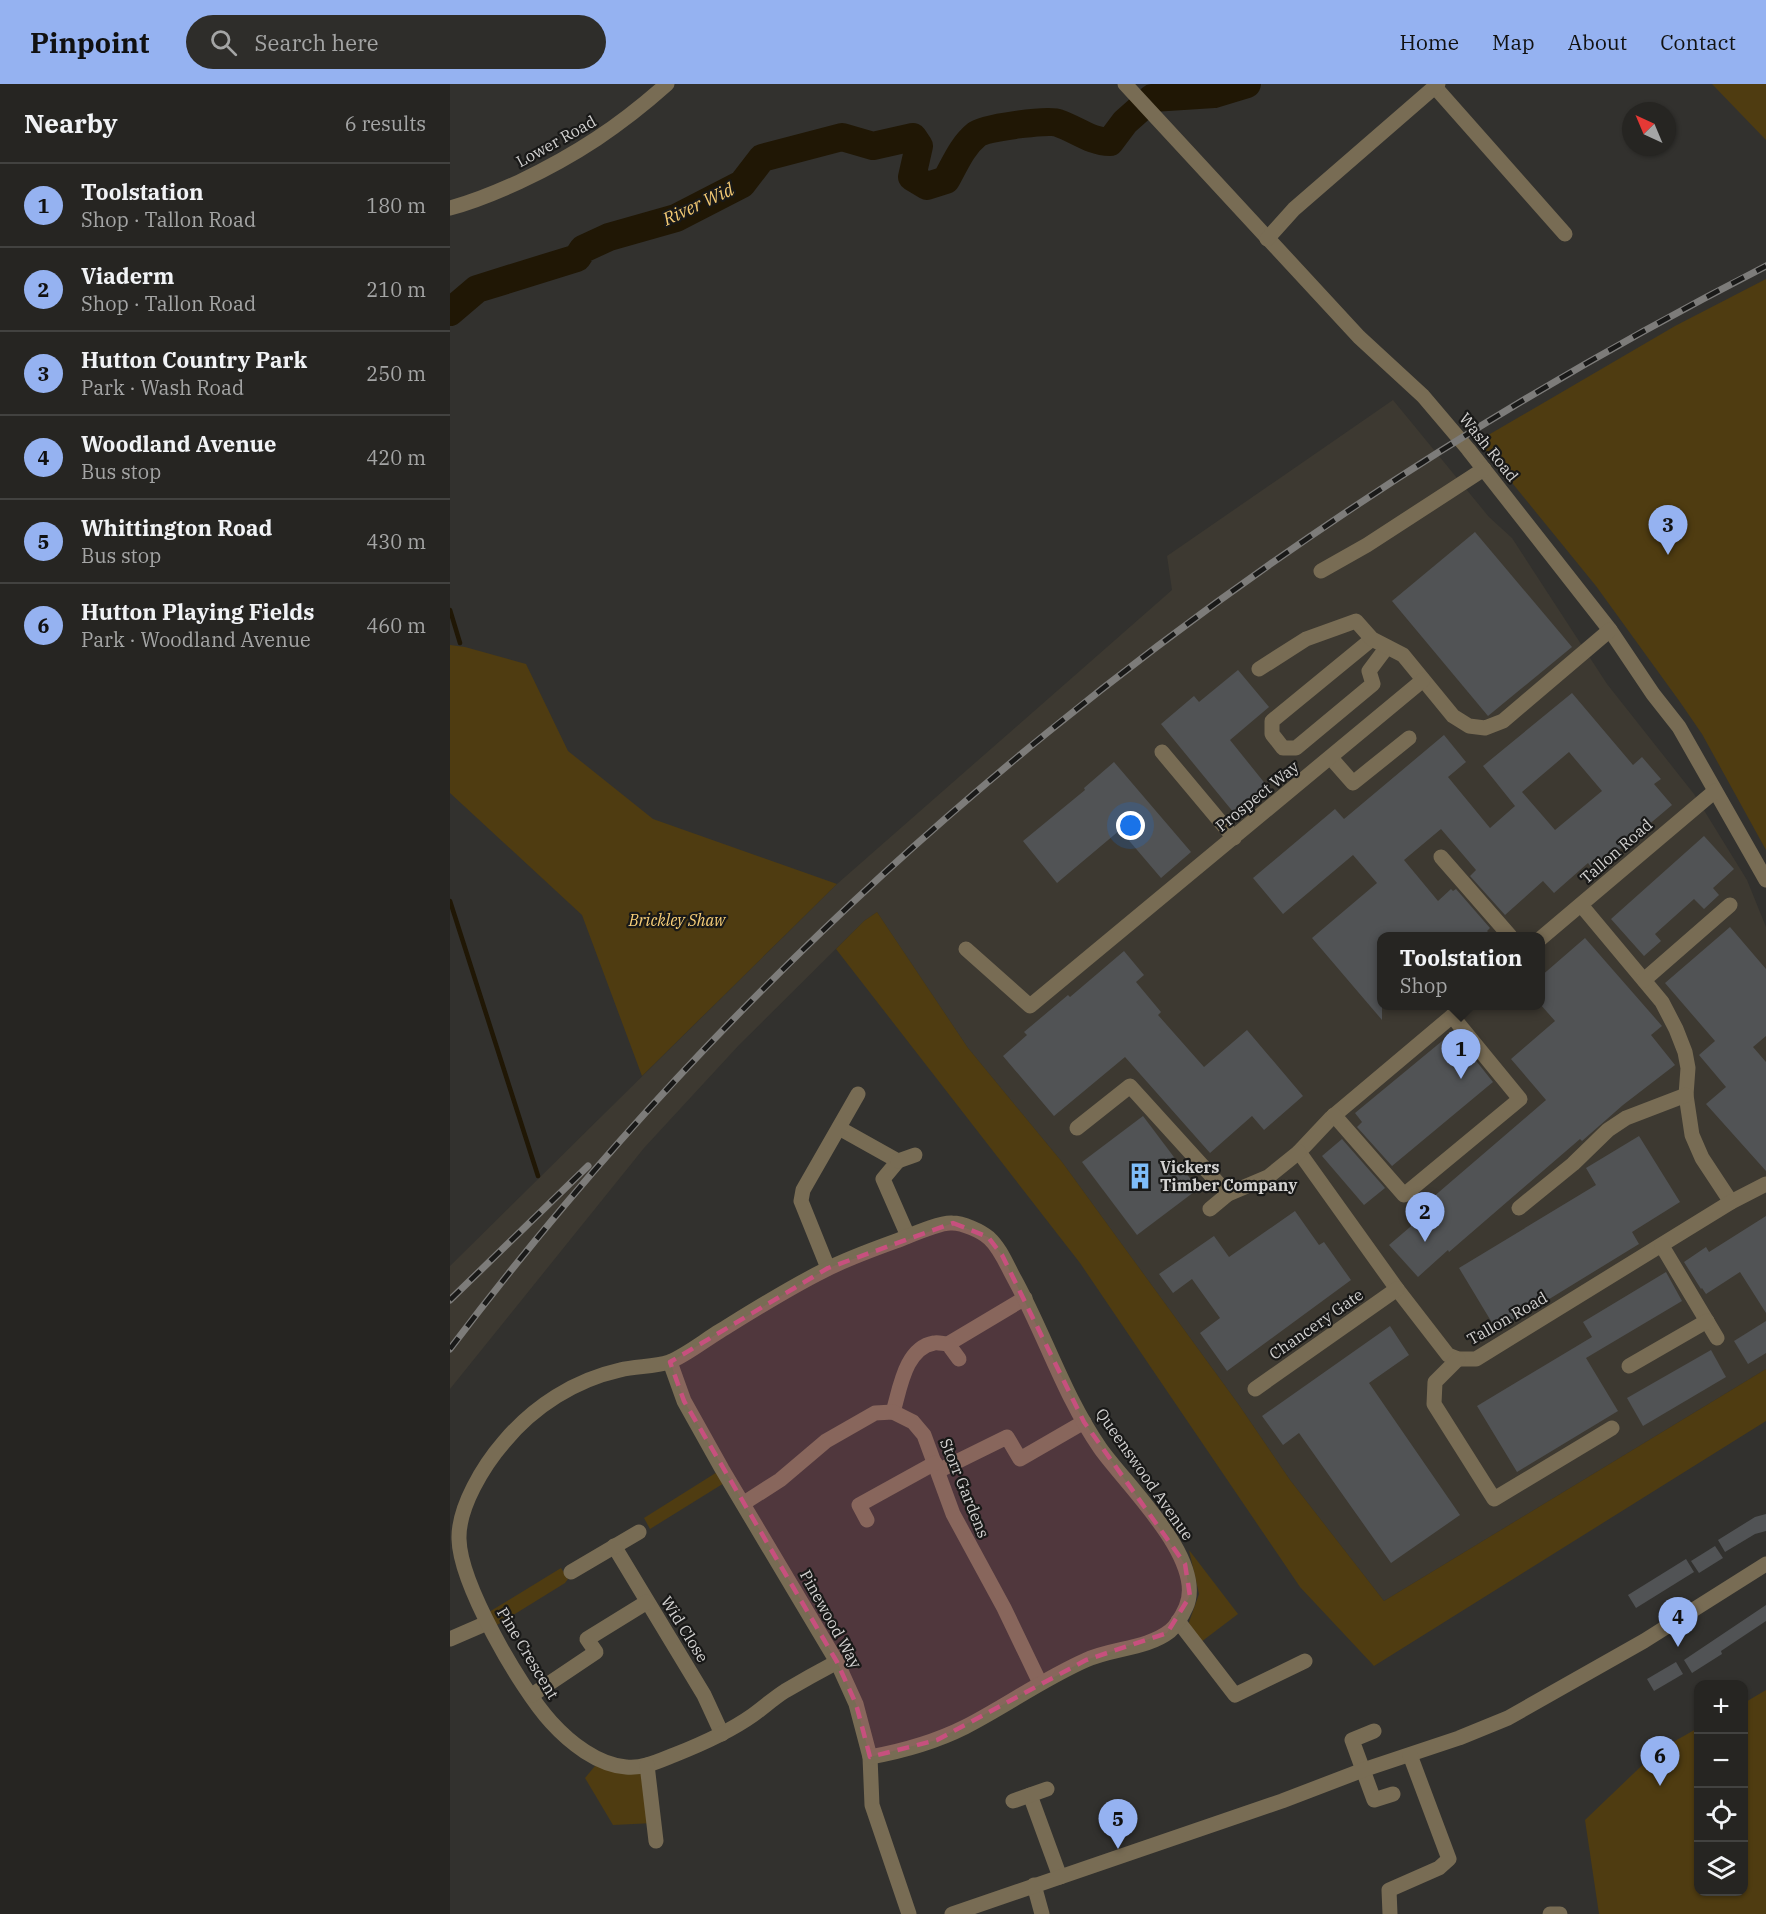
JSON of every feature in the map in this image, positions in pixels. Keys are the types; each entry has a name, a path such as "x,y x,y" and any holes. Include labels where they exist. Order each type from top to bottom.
{"street":[{"name":"Lower Road","path":"450,208 503,189 579,152 612,130 667,84"},
{"path":"1267,238 1294,209 1436,85 1565,234"},
{"name":"Wash Road","path":"1129,89 1365,342 1423,396 1484,469 1610,630 1653,694 1685,736 1766,880"},
{"path":"1321,571 1367,545 1484,469"},
{"path":"1258,669 1306,639 1356,621 1372,639 1403,655 1453,716 1469,726 1485,728 1503,721 1610,630"},
{"path":"1372,639 1272,722 1272,734 1283,748 1296,748 1373,684 1370,671 1387,647"},
{"name":"Prospect Way","path":"966,949 1030,1006 1424,680"},
{"path":"1331,758 1353,783 1409,738"},
{"path":"1162,752 1234,838"},
{"name":"Tallon Road","path":"1545,935 1715,791"},
{"path":"1441,857 1507,932"},
{"path":"1581,905 1662,1002 1676,1029 1685,1052 1688,1068 1686,1095 1692,1135 1702,1158 1731,1202"},
{"path":"1644,980 1730,905"},
{"path":"1210,1209 1228,1194 1268,1177 1299,1152 1334,1115 1458,1011 1520,1099 1404,1196 1334,1115"},
{"path":"1077,1128 1130,1086 1228,1194"},
{"path":"828,1268 801,1201 803,1190 858,1094"},
{"path":"1519,1208 1573,1164 1608,1130 1626,1118 1686,1095"},
{"path":"839,1128 898,1161"},
{"name":"Tallon Road","path":"1299,1152 1397,1289 1448,1355 1458,1359 1476,1359 1731,1202 1766,1184"},
{"path":"908,1236 883,1179 898,1161 915,1155"},
{"name":"Queenswood Avenue","path":"670,1362 785,1291 828,1268 908,1236 953,1222 973,1229 988,1237 1002,1255 1084,1422 1100,1448 1172,1540 1185,1564 1190,1596 1178,1621 1167,1633 1149,1642 1110,1650 1086,1660 1040,1683 964,1728 904,1750 870,1757"},
{"path":"1662,1246 1717,1338"},
{"name":"Chancery Gate","path":"1255,1389 1397,1289"},
{"path":"744,1503 780,1480 826,1441 875,1413 892,1412 904,1373 913,1355 934,1343 948,1344 1025,1298"},
{"path":"1629,1366 1707,1321"},
{"path":"948,1344 959,1359"},
{"path":"1458,1359 1435,1382 1434,1404 1494,1499 1612,1428"},
{"name":"Pinewood Way","path":"670,1362 684,1401 837,1662 856,1704 870,1757 872,1805 909,1914"},
{"name":"Pine Crescent","path":"670,1362 620,1370 590,1379 561,1392 528,1418 503,1443 464,1506 458,1533 461,1557 487,1623 549,1720 572,1743 600,1760 628,1768 647,1765 722,1734 751,1717 783,1692 837,1662"},
{"name":"Storr Gardens","path":"892,1412 913,1422 924,1435 953,1514 1004,1608 1040,1683"},
{"path":"867,1520 859,1505 937,1467 1007,1437 1020,1459 1084,1422"},
{"path":"571,1572 639,1532"},
{"name":"Wid Close","path":"614,1546 704,1695 722,1734"},
{"path":"952,1914 1282,1801 1508,1718 1644,1641 1766,1564"},
{"path":"532,1695 596,1653 588,1639 647,1602"},
{"path":"1178,1621 1235,1695 1305,1661"},
{"path":"450,1639 487,1623"},
{"path":"1374,1731 1352,1740 1374,1800 1393,1794"},
{"path":"1390,1914 1389,1890 1440,1868 1449,1859 1410,1755"},
{"path":"647,1765 656,1841"},
{"path":"1013,1801 1047,1789"},
{"path":"1030,1795 1060,1877"},
{"path":"1034,1885 1042,1914"},
{"path":"1550,1914 1560,1914"}],"highlighted area":[{"path":"953,1223 988,1237 1002,1255 1084,1422 1185,1564 1190,1596 1167,1633 1086,1660 937,1740 870,1757 856,1704 837,1662 684,1401 670,1362 828,1268"}],"shaded area":[{"path":"1393,400 1489,517 1512,538 1607,684 1694,794 1747,880 1766,927 1766,1369 1384,1601 1290,1480 1239,1405 1062,1162 968,1048 877,912 864,921 739,1045 644,1148 450,1389 450,1266 837,884 1172,590 1167,556"}],"green space":[{"path":"1712,84 1766,84 1766,140"},
{"path":"1766,279 1766,850 1702,734 1680,702 1596,586 1478,441 1675,326"},
{"name":"Brickley Shaw","path":"450,645 526,664 568,751 653,819 837,884 642,1076 582,915 450,793"},
{"path":"877,912 968,1048 1062,1162 1239,1405 1290,1480 1384,1601 1766,1369 1766,1421 1374,1666 1300,1587 1080,1263 836,949 864,921"},
{"path":"722,1469 729,1480 650,1529 644,1518"},
{"path":"1189,1550 1238,1614 1201,1642 1188,1625 1199,1594"},
{"path":"561,1568 568,1579 565,1583 497,1625 489,1612"},
{"path":"1766,1690 1766,1914 1599,1914 1585,1820 1657,1751 1694,1730 1694,1896 1748,1896 1748,1701"},
{"path":"600,1760 647,1765 654,1823 613,1825 585,1778"}],"building":[{"path":"1475,532 1572,647 1488,716 1392,601"},
{"path":"1238,670 1269,707 1230,740 1267,786 1234,813 1161,724 1194,696 1199,702"},
{"path":"1572,693 1633,765 1642,757 1661,779 1654,784 1672,805 1594,871 1588,863 1554,893 1543,881 1505,915 1470,876 1476,870 1441,829 1404,860 1438,901 1451,889 1453,891 1456,889 1490,928 1488,932 1377,932 1377,1010 1382,1010 1382,1020 1312,938 1377,883 1353,855 1283,914 1253,878 1335,809 1344,819 1444,735 1466,762 1448,777 1490,828 1515,806 1483,766","holes":["1569,752 1602,791 1555,830 1522,792"]},
{"path":"1114,762 1191,852 1161,878 1120,830 1057,883 1023,841 1085,790 1084,788"},
{"path":"1704,836 1734,869 1713,888 1719,895 1704,909 1694,899 1655,934 1661,941 1644,956 1611,919"},
{"path":"1730,927 1766,969 1766,1036 1753,1047 1766,1062 1766,1171 1706,1104 1726,1087 1699,1055 1715,1041 1665,983"},
{"path":"1585,938 1662,1026 1651,1035 1675,1065 1623,1105 1582,1141 1580,1139 1418,1277 1389,1245 1437,1204 1432,1198 1546,1100 1511,1059 1555,1021 1545,1010 1545,973"},
{"path":"1124,951 1144,975 1136,982 1161,1012 1158,1015 1204,1067 1247,1030 1303,1096 1264,1130 1252,1116 1210,1153 1125,1057 1054,1116 1003,1056 1027,1035 1024,1032"},
{"path":"1453,1032 1493,1082 1392,1166 1357,1127 1362,1122 1355,1113"},
{"name":"Vickers Timber Company","path":"1143,1116 1198,1189 1137,1235 1082,1162"},
{"path":"1639,1136 1680,1202 1632,1232 1639,1244 1497,1331 1459,1268 1596,1185 1586,1168"},
{"path":"1342,1139 1385,1188 1364,1205 1322,1156"},
{"path":"1295,1211 1319,1245 1324,1242 1351,1280 1227,1371 1200,1333 1220,1318 1192,1279 1173,1293 1159,1274 1214,1236 1229,1257"},
{"path":"1766,1216 1766,1313 1740,1272 1706,1294 1684,1262 1706,1247 1709,1252"},
{"path":"1666,1272 1682,1301 1586,1358 1618,1411 1517,1472 1477,1406 1592,1337 1583,1322"},
{"path":"1766,1321 1766,1353 1748,1364 1734,1341"},
{"path":"1390,1326 1409,1355 1369,1383 1460,1515 1391,1563 1299,1433 1283,1445 1262,1416"},
{"path":"1711,1350 1726,1377 1643,1426 1627,1398"},
{"path":"1766,1514 1766,1531 1755,1534 1725,1552 1718,1540 1755,1517"},
{"path":"1715,1546 1723,1558 1699,1573 1691,1561"},
{"path":"1686,1559 1694,1572 1636,1608 1628,1595"},
{"path":"1766,1605 1766,1621 1692,1673 1684,1660"},
{"path":"1676,1662 1683,1674 1654,1691 1647,1679"}],"waterway":[{"name":"River Wid","path":"450,312 477,289 577,258 583,249 609,237 676,218 742,184 762,158 842,137 873,146 913,137 919,146 912,177 927,186 946,180 967,144 977,134 991,129 1052,122 1096,140 1110,142 1125,122 1152,98 1214,94 1247,84"},
{"path":"450,610 460,643"},
{"path":"450,901 538,1176"}],"railway":[{"path":"450,1349 585,1182 729,1023 884,874 1046,734 1216,603 1394,481 1577,369 1766,266"},
{"path":"450,1300 588,1166"}],"place":[{"name":"Hutton Country Park","path":"1668,555"},
{"name":"Toolstation","path":"1461,1079"},
{"name":"Vickers Timber Company","path":"1140,1176"},
{"name":"Viaderm","path":"1425,1242"},
{"name":"Woodland Avenue","path":"1678,1647"},
{"name":"Hutton Playing Fields","path":"1660,1786"},
{"name":"Whittington Road","path":"1118,1849"}]}
